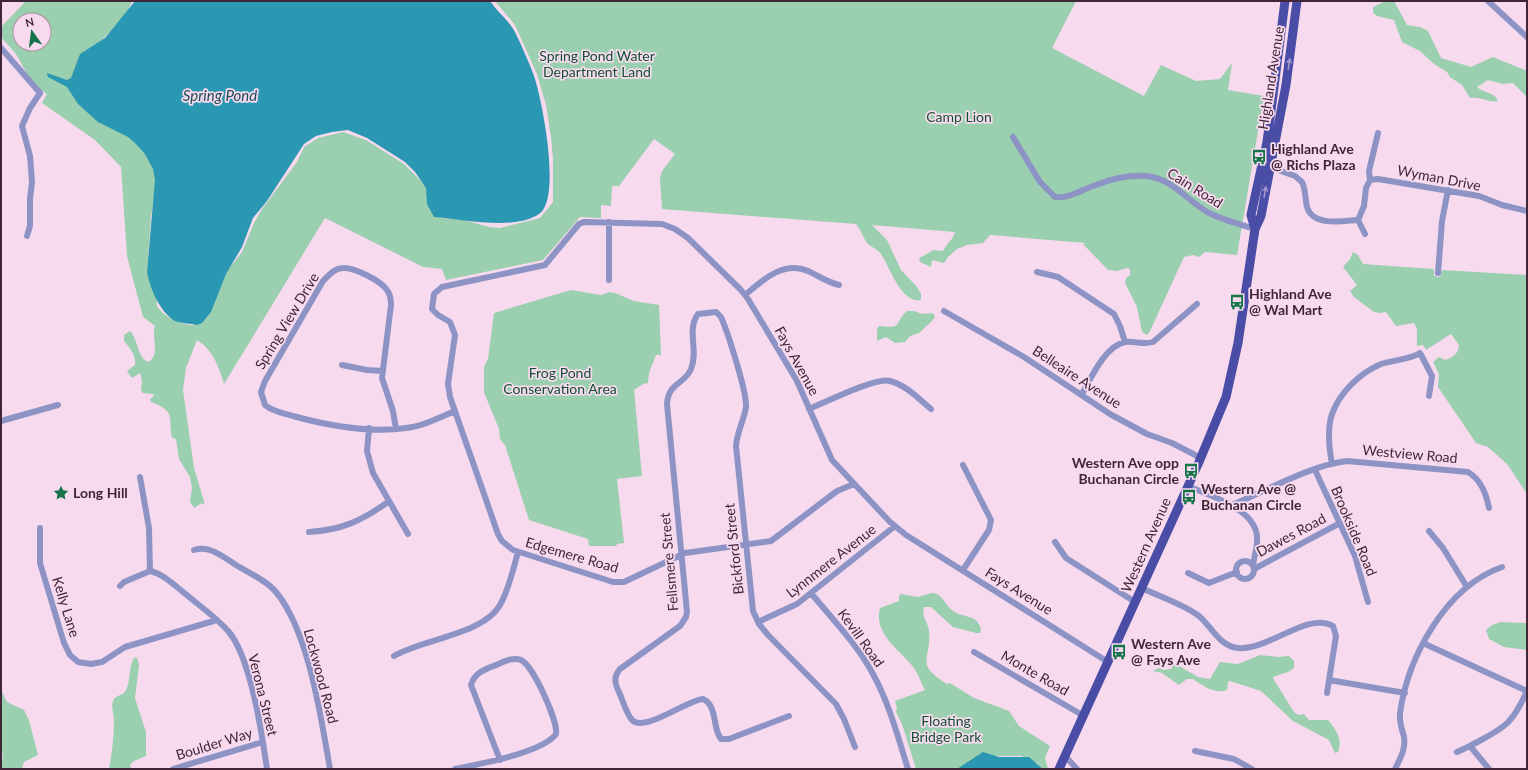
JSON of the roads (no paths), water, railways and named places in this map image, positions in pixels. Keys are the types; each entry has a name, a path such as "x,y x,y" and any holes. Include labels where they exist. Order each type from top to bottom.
{"main road":[{"name":"Highland Avenue","path":"1251,256 1254,229 1251,215 1267,142 1285,1"},
{"name":"Highland Avenue","path":"1254,229 1261,216 1289,67 1297,1"},
{"name":"Western Avenue","path":"1059,769 1201,458 1230,384 1239,337 1251,256"}],"street":[{"path":"1488,1 1527,37"},
{"path":"1,48 40,93 30,108 22,126 30,156 32,182 29,211 30,226 27,236"},
{"path":"1358,220 1363,211 1366,188 1370,180 1369,170 1378,133"},
{"name":"Cain Road","path":"1013,137 1040,182 1055,196 1067,196 1114,180 1148,176 1160,179 1173,186 1201,208 1214,215 1254,229"},
{"path":"1270,167 1294,176 1302,182 1308,210 1316,218 1337,221 1358,220"},
{"name":"Wyman Drive","path":"1370,180 1378,179 1448,190 1478,196 1502,205 1527,211"},
{"path":"1438,272 1442,220 1448,190"},
{"path":"1358,220 1365,234"},
{"name":"Fays Avenue","path":"433,297 442,288 545,265 580,224 586,222 662,224 675,229 688,238 745,294 793,373 832,460 895,526 906,535 1108,662"},
{"path":"610,222 610,280"},
{"name":"Spring View Drive","path":"396,429 393,411 384,385 383,370 391,305 390,296 384,287 377,281 358,271 344,268 333,271 323,281 268,376 262,392 265,405 275,411 330,425 396,429 419,426 455,411"},
{"path":"745,294 770,275 778,271 792,268 808,271 825,281 839,285"},
{"path":"1037,272 1058,277 1114,314 1120,326 1124,342"},
{"name":"Edgemere Road","path":"433,297 432,309 438,315 450,322 455,335 448,384 455,411 498,534 506,545 518,552 608,580 619,582 633,579 683,554 693,551 772,541 837,490 854,484"},
{"path":"1082,394 1106,355 1124,342 1148,344 1153,342 1197,304"},
{"name":"Belleaire Avenue","path":"944,311 1024,357 1082,394 1097,406 1134,427 1201,458"},
{"name":"Bickford Street","path":"692,322 698,314 716,312 721,317 745,398 744,420 739,430 736,446 753,611 758,622 768,636 836,704 844,719 854,747"},
{"name":"Fellsmere Street","path":"692,322 694,356 692,367 688,374 671,389 667,404 683,554 687,604 686,617 674,631 620,669 617,673 615,681 632,719 641,724 650,722 696,700 706,700 712,708 718,736 722,740 729,739 789,716"},
{"path":"1332,464 1330,425 1332,415 1343,395 1358,378 1371,369 1420,353 1432,376 1430,396"},
{"path":"342,365 367,370 383,370"},
{"path":"809,409 869,384 883,380 893,382 905,388 931,409"},
{"path":"1,421 58,405"},
{"path":"369,428 368,459 373,473 388,502 408,534"},
{"name":"Westview Road","path":"1232,505 1332,464 1347,461 1361,461 1468,472 1476,478 1484,488 1489,508"},
{"path":"962,570 989,530 991,520 963,465"},
{"name":"Brookside Road","path":"1315,470 1355,556 1368,602"},
{"path":"120,586 124,582 150,572 149,528 140,477"},
{"path":"1188,486 1232,505 1250,519 1256,530 1257,542 1254,574 1248,579 1241,578 1237,572 1237,567 1242,562 1250,563 1254,568"},
{"path":"309,532 332,530 347,526 361,520 388,502"},
{"name":"Dawes Road","path":"1254,568 1340,523"},
{"name":"Lynnmere Avenue","path":"758,622 789,609 812,593 845,564 895,526"},
{"name":"Kelly Lane","path":"40,528 40,563 64,643 70,655 78,662 90,664 102,662 125,647 217,620"},
{"path":"1429,531 1443,548 1467,587"},
{"path":"1055,542 1066,558 1135,602"},
{"name":"Lockwood Road","path":"194,550 203,548 217,553 268,585 283,602 298,631 314,685 330,769"},
{"path":"394,656 407,648 473,627 488,619 500,605 518,552"},
{"path":"1395,769 1404,749 1405,743 1400,715 1416,658 1423,643 1446,611 1467,587 1483,575 1502,567"},
{"name":"Verona Street","path":"150,572 162,575 217,620 229,633 238,649 257,709 267,769"},
{"path":"1188,573 1209,583 1237,572"},
{"path":"1142,588 1191,612 1206,623 1221,640 1238,648 1264,643 1316,622 1328,623 1333,626 1336,636 1327,693"},
{"name":"Kevill Road","path":"812,593 858,651 874,675 893,722 908,769"},
{"path":"1423,643 1527,691 1519,709 1511,721 1499,730 1457,752"},
{"name":"Monte Road","path":"974,652 1084,716"},
{"path":"455,769 500,760 544,744 556,734 556,725 532,672 526,664 518,659 507,661 480,672 473,680 471,685 500,760"},
{"path":"1329,680 1405,694"},
{"name":"Boulder Way","path":"173,769 263,742"},
{"path":"1470,746 1489,769"},
{"path":"1195,751 1234,759 1252,769"},
{"path":"1066,756 1077,769"}],"water":[{"name":"Spring Pond","path":"135,1 490,1 513,29 534,76 541,105 548,148 550,170 546,205 539,214 516,222 488,223 434,217 427,204 426,188 415,172 405,162 367,138 348,130 316,136 304,144 267,201 253,218 242,247 226,274 211,312 202,323 197,325 175,321 165,312 156,300 147,272 155,180 153,169 145,154 136,144 128,137 98,122 78,104 67,87 48,77 47,73 67,80 71,78 80,54 105,38"},
{"path":"983,752 999,757 1029,757 1043,769 957,769"}],"place":[{"name":"Highland Ave @ Richs Plaza","path":"1259,157"},
{"name":"Highland Ave @ Wal Mart","path":"1237,302"},
{"name":"Western Ave opp Buchanan Circle","path":"1191,471"},
{"name":"Long Hill","path":"61,493"},
{"name":"Western Ave @ Buchanan Circle","path":"1189,497"},
{"name":"Western Ave @ Fays Ave","path":"1119,652"}],"park label":[{"name":"Spring Pond Water Department Land","path":"597,64"},
{"name":"Camp Lion","path":"959,117"},
{"name":"Frog Pond Conservation Area","path":"560,382"},
{"name":"Floating Bridge Park","path":"946,730"}]}
